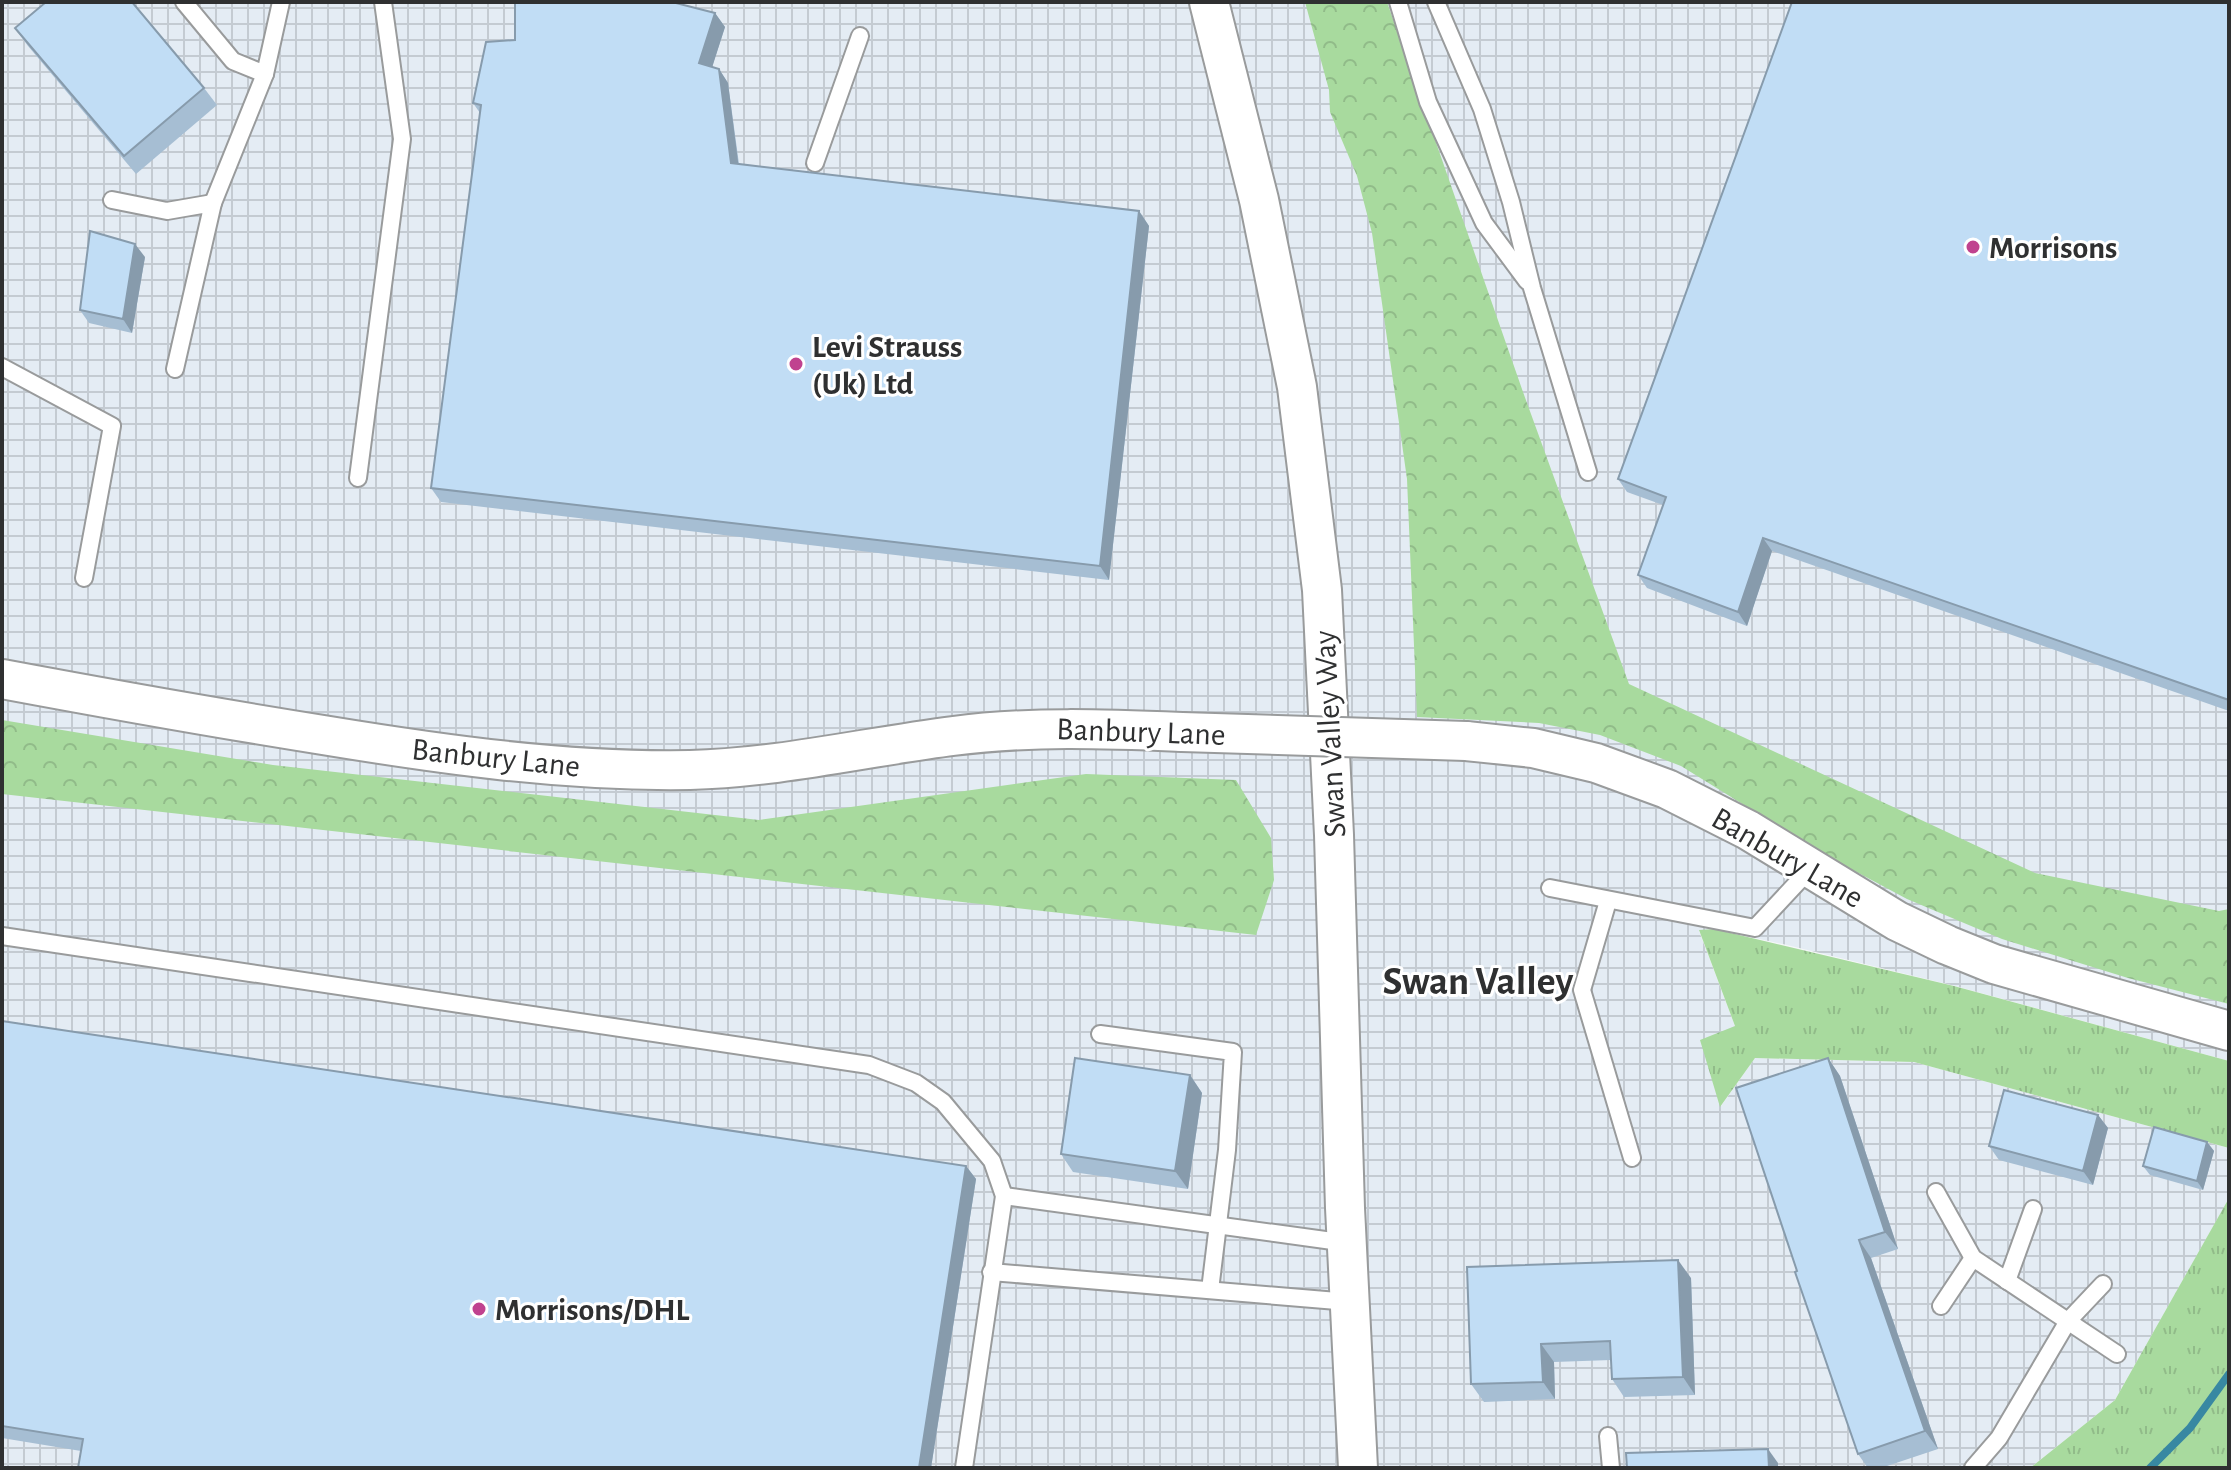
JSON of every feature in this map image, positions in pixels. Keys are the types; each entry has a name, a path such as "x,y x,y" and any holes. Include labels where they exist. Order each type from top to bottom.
{"street":[{"name":"Swan Valley Way","path":"1208,5 1259,200 1297,387 1322,590 1358,1468"},
{"name":"Banbury Lane","path":"2,679 157,709 436,753 620,769 692,770 765,764 954,736 1025,729 1466,741 1533,748 1596,763 1667,789 1748,830 1897,921 1994,964 2229,1031"}],"lane":[{"path":"184,2 233,61 265,74"},
{"path":"175,369 213,203 265,74 281,2"},
{"path":"358,478 402,139 383,2"},
{"path":"1398,2 1428,102 1484,223 1532,288"},
{"path":"1436,2 1482,109 1588,472"},
{"path":"815,163 860,36"},
{"path":"112,200 167,211 213,203"},
{"path":"2,367 112,426 84,578"},
{"path":"1550,888 1755,928 1810,869"},
{"path":"1608,901 1582,990 1632,1158"},
{"path":"2,936 869,1065 916,1083 943,1102 992,1161 1004,1196 964,1468"},
{"path":"1100,1034 1233,1052 1227,1150 1210,1290"},
{"path":"1936,1192 1973,1258 2117,1354"},
{"path":"1004,1196 1347,1243"},
{"path":"2007,1281 2033,1209"},
{"path":"1941,1306 1973,1258"},
{"path":"991,1272 1349,1302"},
{"path":"1973,1468 1999,1438 2068,1321 2103,1284"},
{"path":"1608,1436 1611,1468"}],"shaded area":[{"name":"Swan Valley","path":"2,2 2229,2 2229,1061 1955,986 1714,929 1699,931 1735,1026 1721,1106 1755,1058 1914,1062 2229,1148 2227,1202 2115,1400 2030,1468 2,1468"}],"green space":[{"path":"1305,2 1387,2 1629,684 2035,873 2219,911 2229,909 2229,1004 2128,978 2002,939 1907,899 1823,854 1681,766 1600,735 1539,723 1417,717 1407,479 1372,233 1357,176 1330,112 1329,90"},
{"path":"2,720 273,765 759,820 1086,774 1236,780 1271,838 1274,880 1256,935 2,794"},
{"path":"1714,929 1954,986 2229,1061 2229,1148 1914,1062 1755,1058 1720,1107 1700,1040 1735,1026 1699,930"},
{"path":"2229,1198 2229,1468 2030,1468 2115,1400"}],"building":[{"path":"46,2 132,2 204,88 124,156 15,28"},
{"name":"Levi Strauss (Uk) Ltd","path":"515,2 672,2 715,13 699,63 719,69 731,163 1139,211 1100,566 431,488 481,105 473,103 486,42 515,40"},
{"name":"Morrisons","path":"1792,2 2229,2 2229,700 1763,538 1738,612 1638,575 1666,497 1618,479"},
{"path":"90,231 135,244 123,319 80,310"},
{"name":"Morrisons/DHL","path":"2,1021 966,1166 919,1468 78,1468 83,1439 2,1426"},
{"path":"1075,1058 1190,1075 1175,1171 1061,1154"},
{"path":"1828,1058 1885,1232 1859,1240 1925,1431 1858,1454 1736,1088"},
{"path":"2004,1090 2098,1115 2083,1171 1989,1146"},
{"path":"2154,1127 2207,1142 2197,1181 2143,1166"},
{"path":"1678,1260 1683,1377 1612,1379 1610,1341 1541,1344 1543,1382 1471,1384 1467,1267"},
{"path":"1768,1449 1769,1468 1627,1468 1626,1453"}],"waterway":[{"path":"2150,1468 2190,1428 2229,1374"}],"place":[{"name":"Morrisons","path":"1973,247"},
{"name":"Levi Strauss (Uk) Ltd","path":"796,364"},
{"name":"Morrisons/DHL","path":"479,1309"}],"district":[{"name":"Swan Valley","path":"1478,980"}]}
